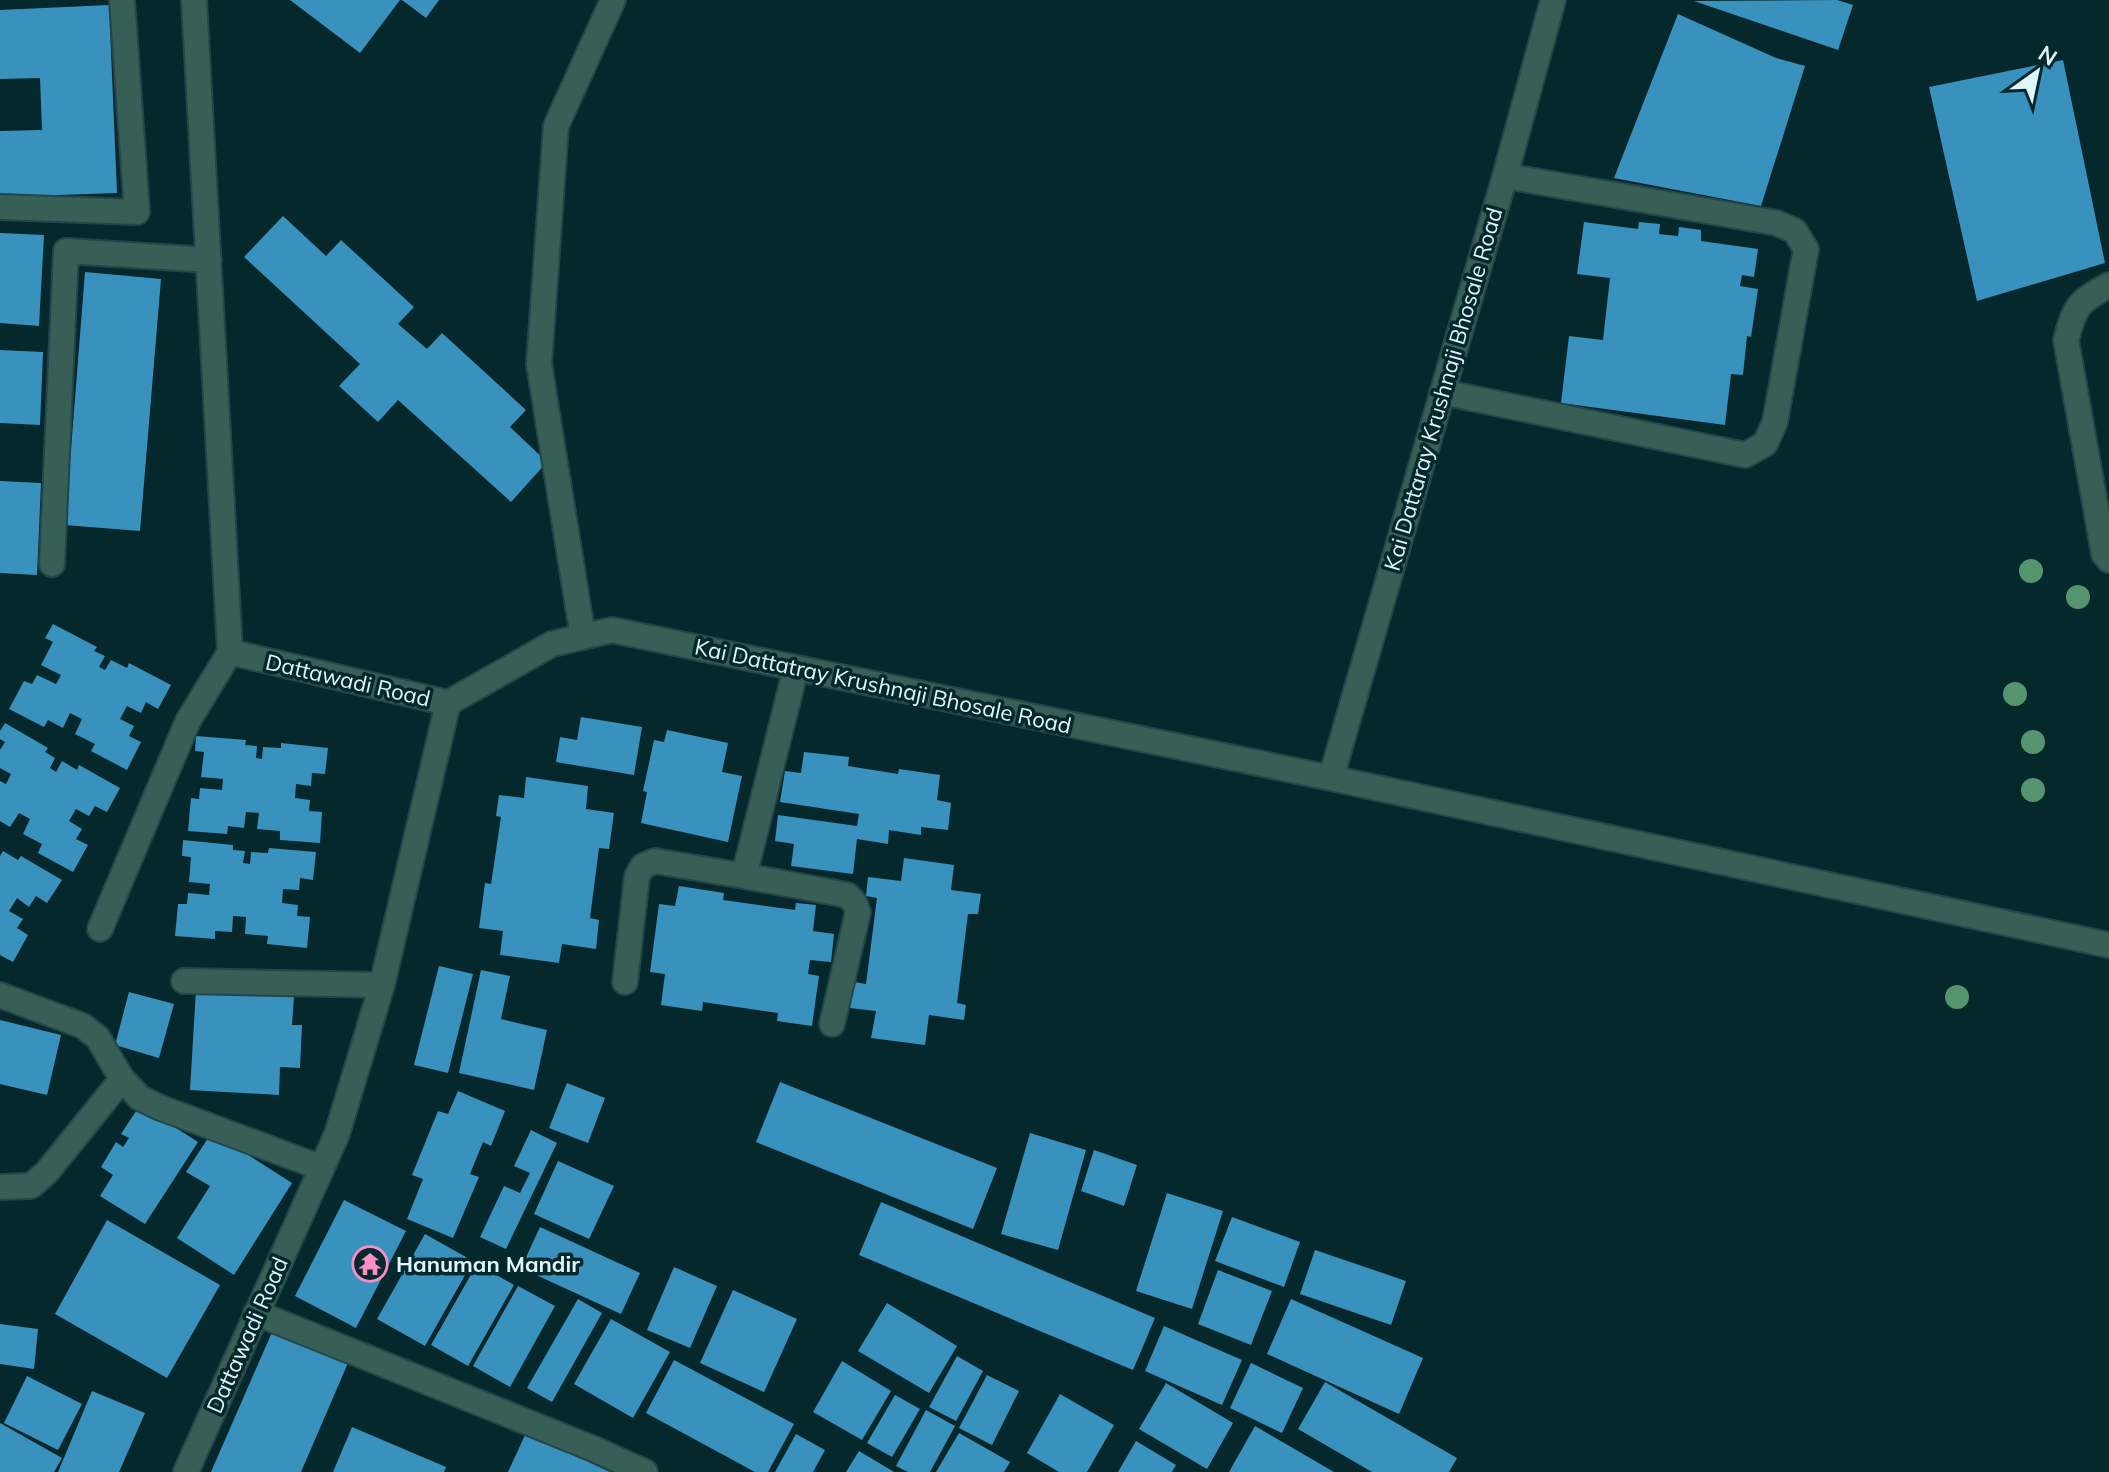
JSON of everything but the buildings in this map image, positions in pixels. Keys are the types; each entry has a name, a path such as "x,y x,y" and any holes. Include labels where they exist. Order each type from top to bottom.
{"street":[{"path":"0,207 137,212 122,0"},
{"path":"100,929 188,721 230,652 194,0"},
{"path":"583,637 539,364 556,126 613,0"},
{"name":"Kai Dattaray Krushnaji Bhosale Road","path":"1331,778 1553,0"},
{"path":"1442,392 1745,455 1765,444 1775,422 1806,249 1795,231 1777,223 1505,176"},
{"path":"52,564 66,251 209,260"},
{"path":"2109,285 2087,297 2073,314 2066,340 2104,554 2109,560"},
{"name":"Kai Dattatray Krushnaji Bhosale Road","path":"448,703 552,644 612,630 1331,778 2109,945"},
{"name":"Dattawadi Road","path":"186,1472 337,1134 382,985 448,703 230,652"},
{"path":"744,876 796,668"},
{"path":"625,982 637,876 643,866 655,861 847,895 858,912 832,1024"},
{"path":"184,981 382,985"},
{"path":"0,995 83,1026 98,1038 122,1079 140,1098 322,1168"},
{"path":"0,1187 31,1186 47,1172 122,1079"},
{"path":"256,1313 645,1472"}],"place":[{"name":"Hanuman Mandir","path":"370,1264"}]}
